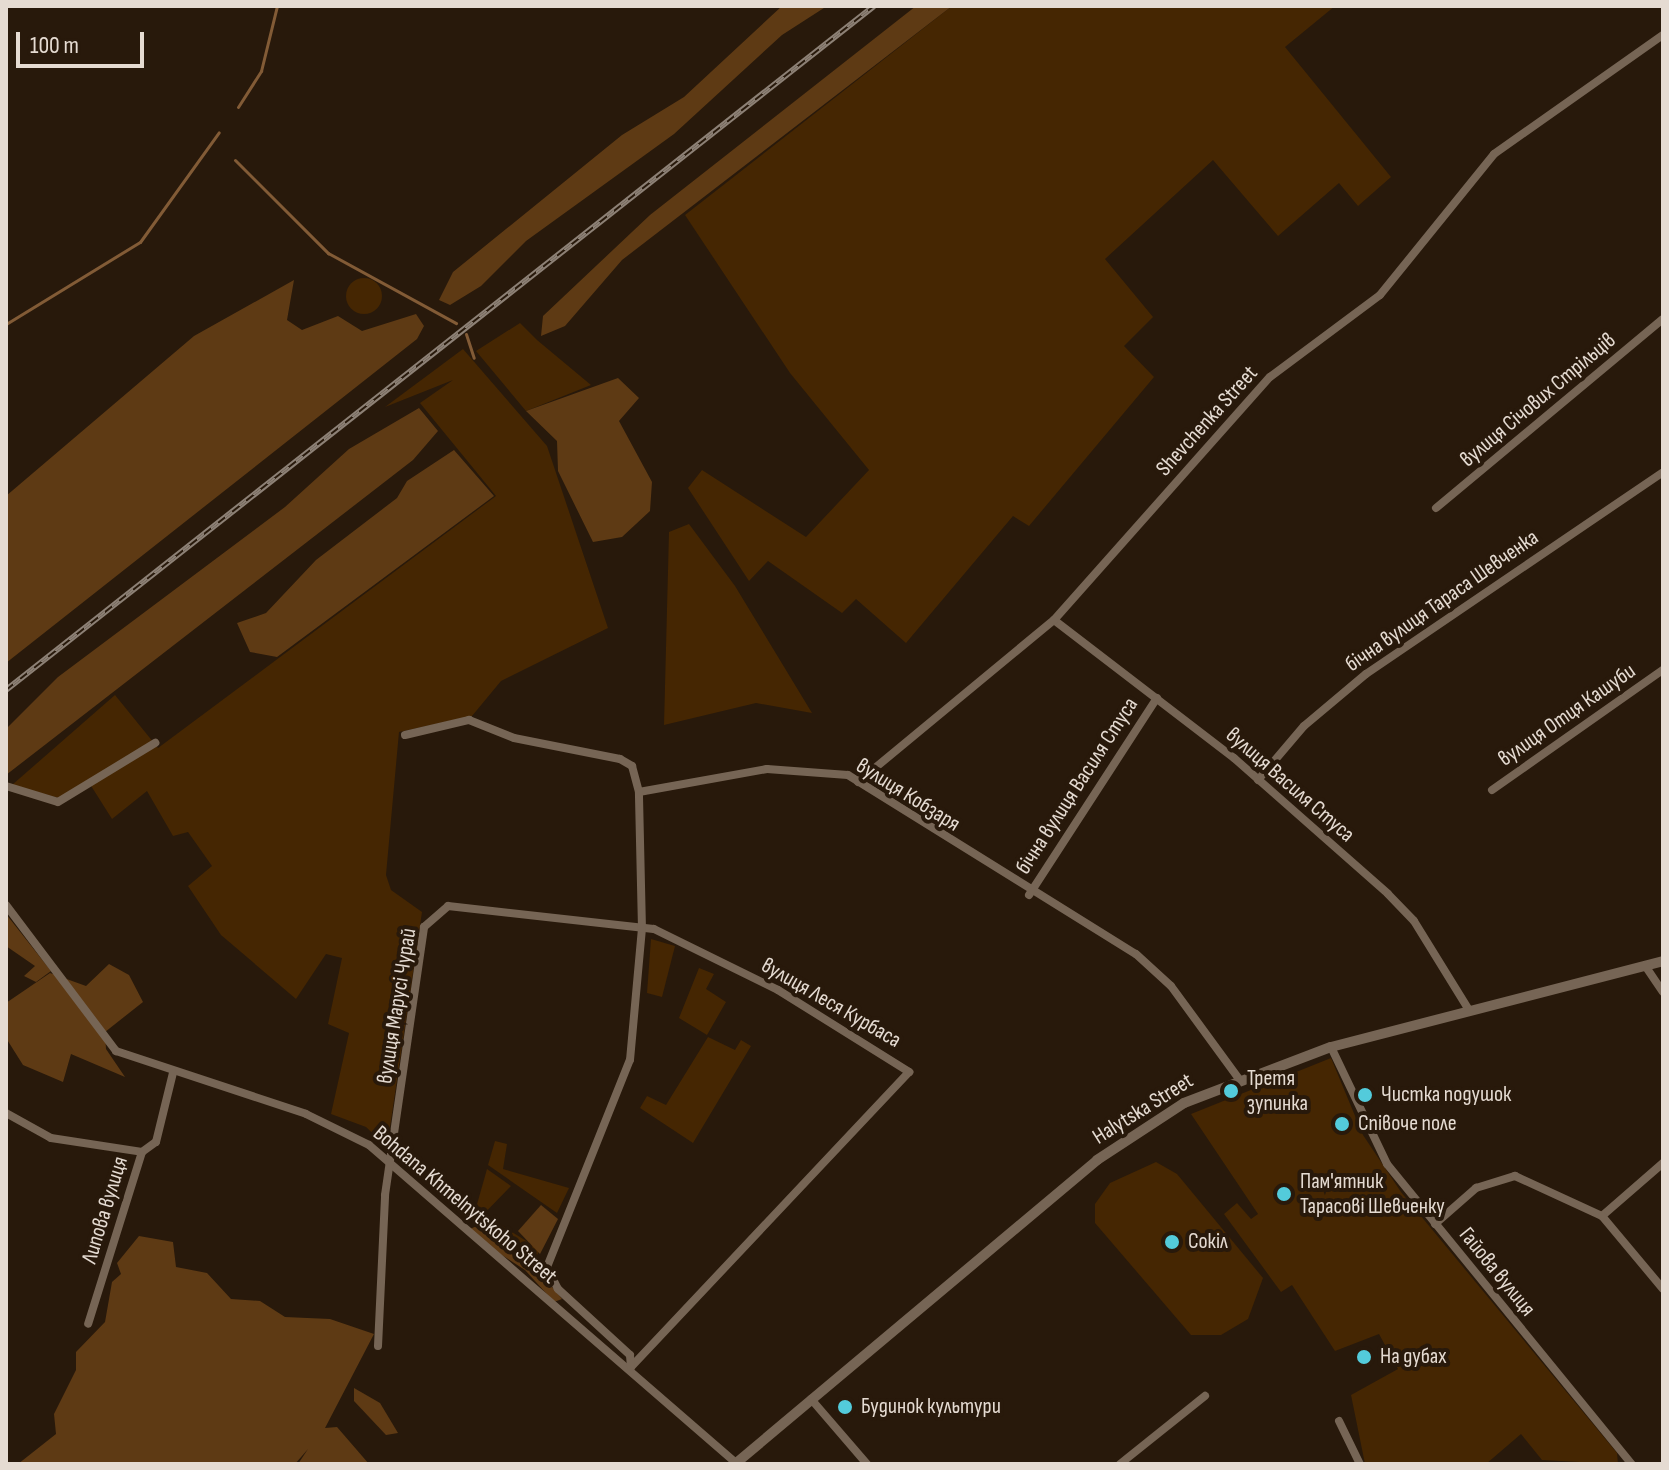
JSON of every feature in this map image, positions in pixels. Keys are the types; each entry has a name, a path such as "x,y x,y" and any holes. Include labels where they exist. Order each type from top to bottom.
{"street":[{"name":"Shevchenka Street","path":"858,782 1054,620 1270,377 1380,295 1494,154 1663,35"},
{"name":"вулиця Січових Стрільців","path":"1436,508 1663,319"},
{"name":"бічна вулиця Тараса Шевченка","path":"1258,780 1304,726 1366,674 1663,472"},
{"name":"вулиця Василя Стуса","path":"1054,620 1258,780 1414,921 1469,1010"},
{"name":"вулиця Отця Кашуби","path":"1492,790 1663,670"},
{"name":"бічна вулиця Василя Стуса","path":"1029,895 1157,698"},
{"path":"405,735 469,720 514,738 620,759 632,766 639,792 642,929 622,1089 547,1267 558,1289 630,1355 631,1367"},
{"path":"6,786 58,802 155,743"},
{"name":"вулиця Кобзаря","path":"639,792 791,767 823,768 858,782 1029,895 1136,954 1178,995 1239,1079"},
{"name":"Bohdana Khmelnytskoho Street","path":"6,905 59,968 105,1041 173,1073 338,1128 369,1145 391,1171 631,1367 736,1464"},
{"name":"вулиця Леся Курбаса","path":"434,911 448,906 642,929 778,990 909,1072 631,1367"},
{"name":"вулиця Марусі Чурай","path":"378,1346 391,1171 424,927 434,911"},
{"name":"Halytska Street","path":"736,1464 1097,1160 1184,1103 1239,1079 1331,1047 1663,961"},
{"path":"1646,967 1663,992"},
{"name":"Гайова вулиця","path":"1331,1047 1367,1134 1435,1224 1632,1464"},
{"path":"142,1152 156,1142 173,1073"},
{"name":"Липова вулиця","path":"6,1113 51,1138 142,1152 88,1324"},
{"path":"1602,1216 1663,1163"},
{"path":"1435,1224 1476,1188 1505,1176 1602,1216 1663,1289"},
{"path":"1120,1464 1205,1396"},
{"path":"811,1399 867,1464"},
{"path":"1339,1421 1360,1464"}],"shaded area":[{"path":"782,6 827,6 782,35 674,134 526,241 481,286 450,305 439,300 453,272 622,135 684,97"},
{"path":"916,6 952,6 622,260 565,326 541,336 543,316 650,215"},
{"path":"952,6 1335,6 1285,47 1391,177 1358,206 1339,183 1278,236 1213,160 1105,259 1153,317 1124,346 1154,377 1029,526 1013,516 906,643 856,599 842,613 768,561 749,581 688,488 702,470 806,537 869,470 790,373 685,215"},
{"path":"364,278 377,283 382,296 377,309 364,314 351,309 346,296 351,283"},
{"path":"294,280 287,320 302,330 338,316 362,331 416,314 424,326 417,339 6,663 6,496 194,336"},
{"path":"520,323 591,385 526,411 476,351"},
{"path":"463,349 547,446 608,628 501,681 472,716 399,732 386,875 391,890 422,912 387,1147 366,1127 331,1114 349,1033 328,1024 342,958 326,954 296,999 221,935 188,886 212,866 188,832 173,836 147,791 112,819 88,781 59,798 12,785 115,695 158,748 496,496 420,403 453,380 385,407"},
{"path":"618,378 639,398 619,421 652,482 650,511 622,537 593,542 558,471 557,441 526,411"},
{"path":"419,408 438,431 413,460 6,775 6,729 58,677 285,507 349,449"},
{"path":"454,450 494,496 277,657 250,652 237,623 266,613 316,560 397,498 407,481"},
{"path":"689,524 735,586 812,713 756,703 664,725 669,532"},
{"path":"6,914 51,971 36,982 24,976 35,966 6,946"},
{"path":"651,939 675,946 662,997 647,993"},
{"path":"109,964 129,975 143,1002 105,1032 106,1049 125,1077 71,1054 63,1082 23,1065 6,1038 6,1003 50,973 86,986"},
{"path":"699,968 714,974 706,989 726,1002 707,1035 679,1018"},
{"path":"708,1037 735,1050 741,1040 751,1046 693,1143 640,1108 647,1096 666,1105"},
{"path":"1331,1058 1363,1135 1401,1192 1617,1453 1618,1464 1542,1460 1521,1434 1486,1464 1365,1464 1351,1395 1398,1369 1379,1334 1335,1351 1292,1285 1281,1292 1224,1214 1237,1203 1251,1219 1258,1214 1191,1114"},
{"path":"495,1141 507,1144 503,1169 569,1188 557,1213 488,1165"},
{"name":"Сокіл","path":"1156,1162 1177,1174 1263,1278 1248,1319 1221,1335 1191,1335 1095,1223 1095,1204 1110,1183"},
{"path":"487,1169 511,1186 475,1223 472,1222"},
{"path":"541,1205 558,1219 540,1254 518,1231"},
{"path":"490,1218 539,1249 534,1267 480,1233"},
{"path":"479,1225 543,1276 562,1299 554,1302 525,1270 483,1243 470,1229"},
{"path":"139,1236 173,1242 176,1267 207,1273 231,1299 260,1301 285,1317 330,1319 374,1334 325,1428 337,1427 369,1464 298,1464 308,1449 295,1464 18,1464 56,1434 54,1414 76,1370 76,1352 105,1322 112,1282 121,1274 117,1263"},
{"path":"354,1388 380,1403 398,1433 386,1435 354,1401"}],"waterway":[{"path":"238,107 261,71 277,6"},
{"path":"6,324 140,242 219,132"},
{"path":"235,160 328,253 456,323"},
{"path":"466,334 474,358"}],"railway":[{"path":"6,690 874,6"}],"place":[{"name":"Третя зупинка","path":"1231,1091"},
{"name":"Чистка подушок","path":"1365,1095"},
{"name":"Співоче поле","path":"1342,1124"},
{"name":"Пам'ятник Тарасові Шевченку","path":"1284,1194"},
{"name":"Сокіл","path":"1172,1242"},
{"name":"На дубах","path":"1364,1357"},
{"name":"Будинок культури","path":"845,1407"}]}
